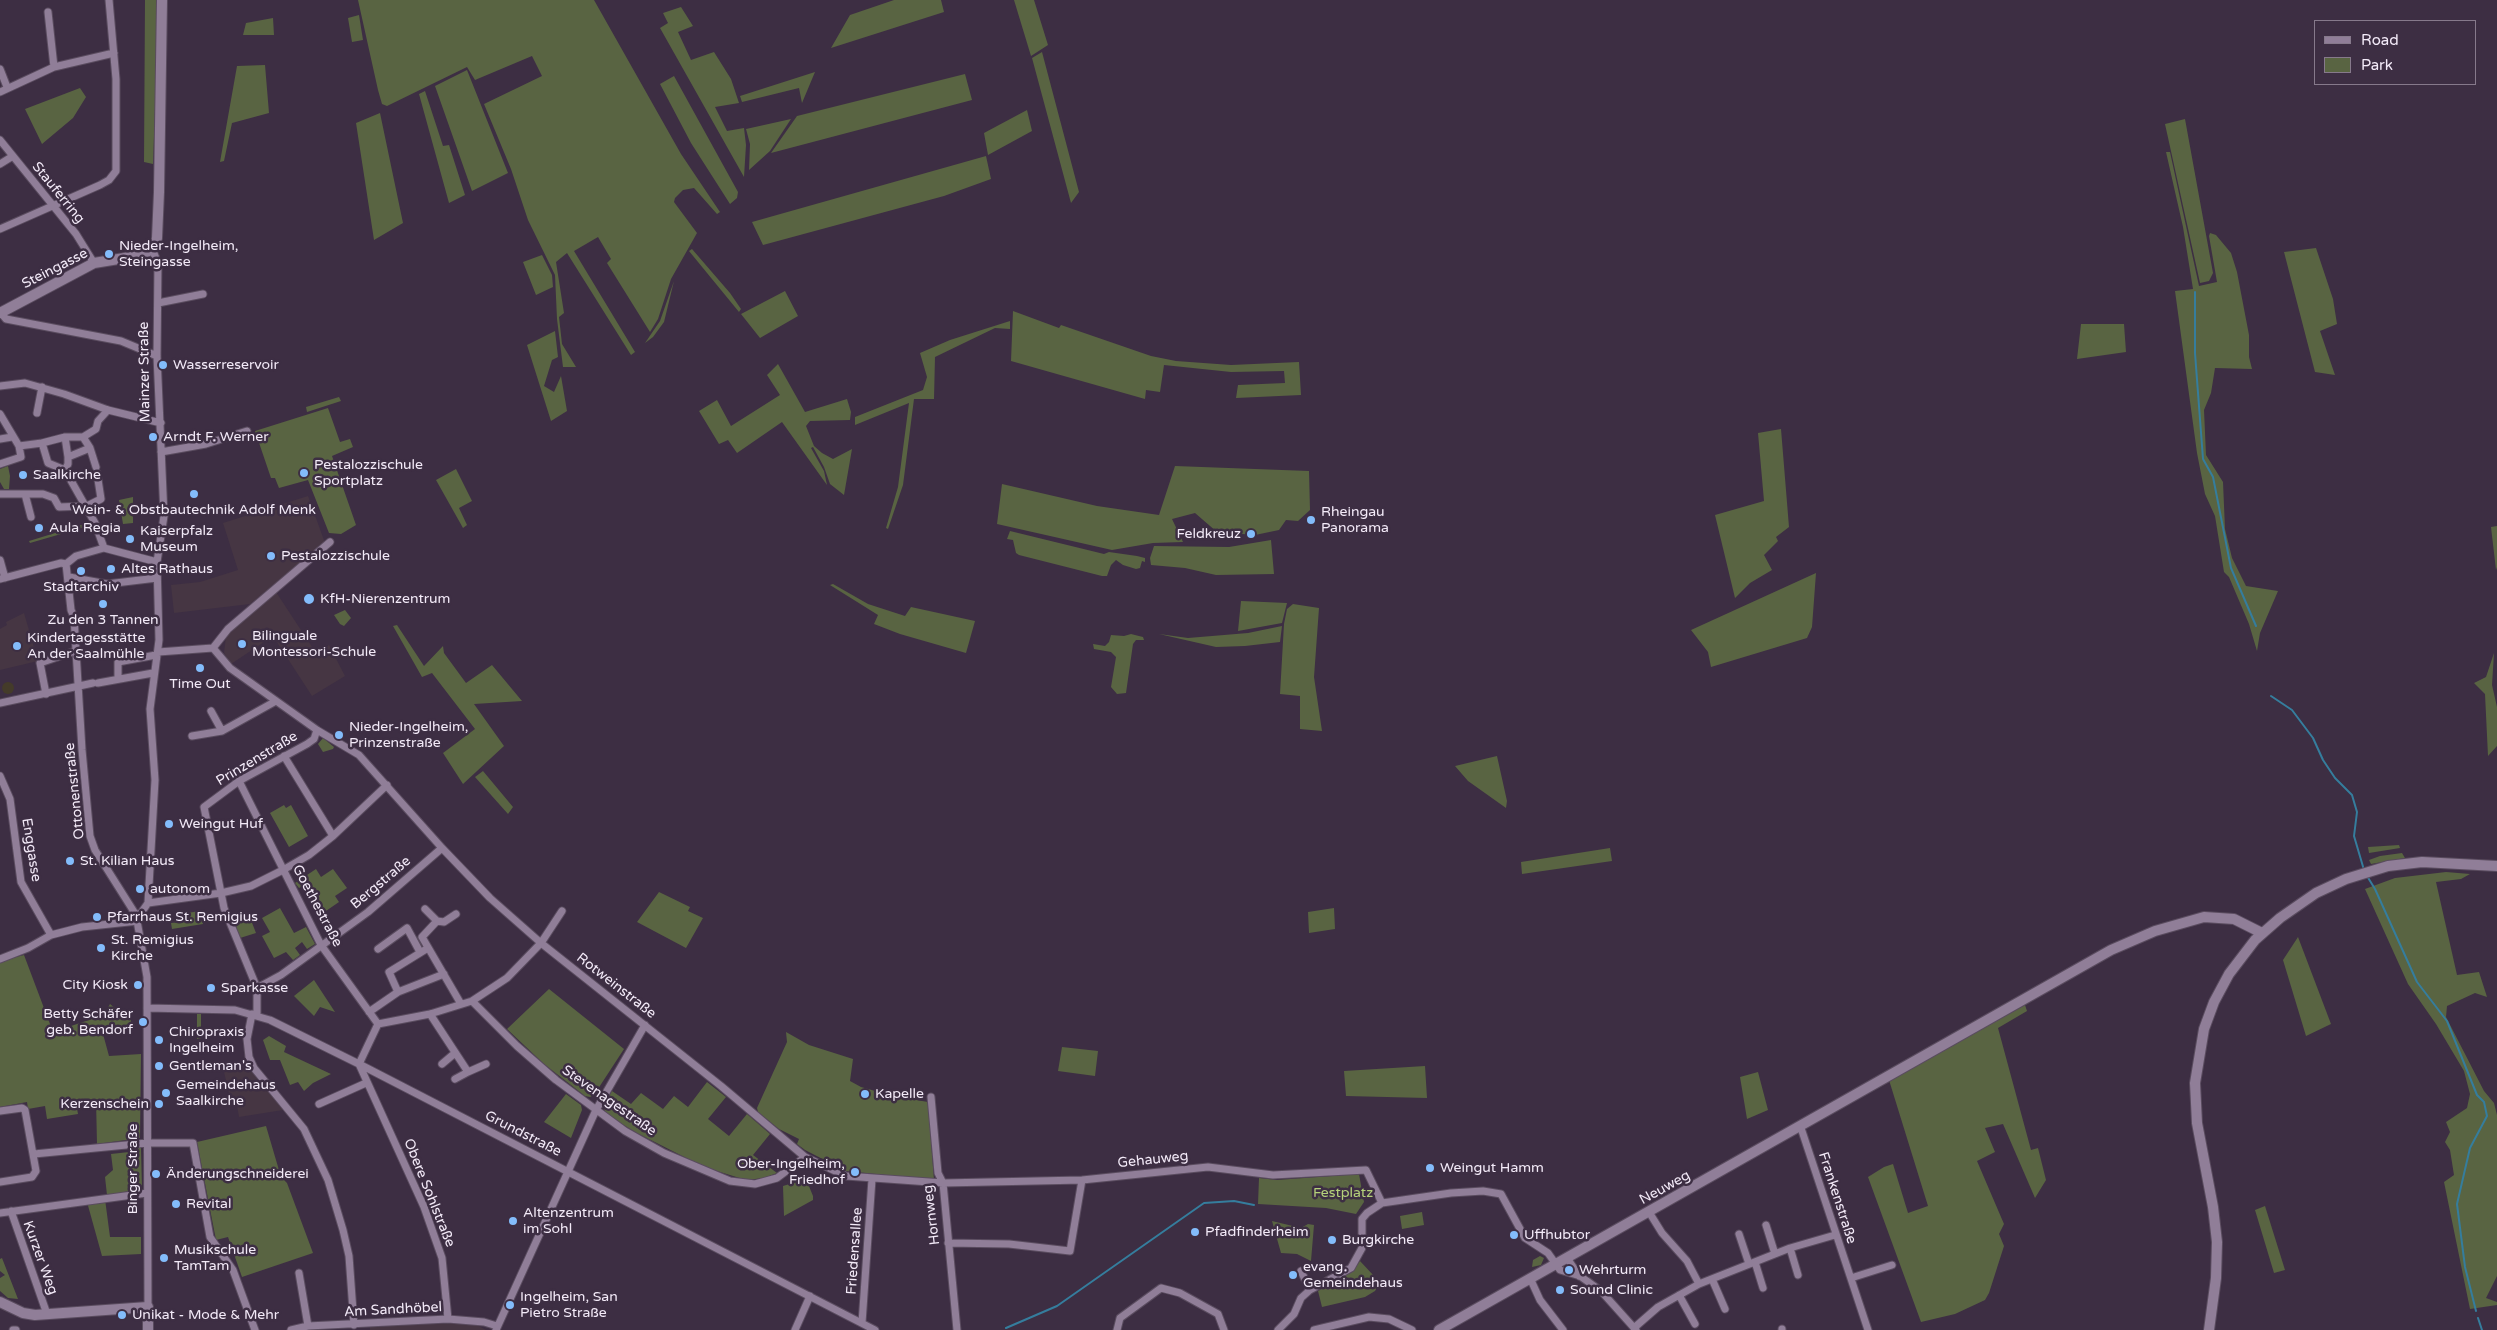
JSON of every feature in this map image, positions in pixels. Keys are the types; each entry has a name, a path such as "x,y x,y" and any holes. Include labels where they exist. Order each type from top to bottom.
{"main road":[{"name":"Mainzer Straße","path":"152,248 157,238 162,0"},
{"name":"Steingasse","path":"0,313 94,263 143,255 152,248"},
{"path":"2209,1330 2216,1278 2217,1242 2213,1207 2197,1123 2196,1069 2204,1028 2214,1002 2238,959 2258,936 2306,899 2356,875 2378,869 2434,861 2497,866"},
{"name":"Neuweg","path":"1439,1330 2135,938 2195,918 2223,917 2239,920 2258,936"},
{"path":"0,1302 23,1313 47,1314 148,1307"},
{"name":"Binger Straße","path":"148,1307 148,1330"}],"street":[{"path":"0,229 109,180 116,171 114,53 109,0"},
{"path":"48,12 54,67"},
{"path":"0,92 7,87 54,67 114,53"},
{"path":"0,69 7,87"},
{"name":"Stauferring","path":"0,140 54,206 94,263"},
{"path":"0,164 12,156"},
{"name":"Mainzer Straße","path":"148,903 155,780 150,709 157,562 164,516 157,356 158,263 152,248"},
{"path":"158,303 203,294"},
{"path":"0,313 6,319 121,341 157,356"},
{"path":"0,386 12,383 25,383 108,410 161,423"},
{"path":"37,414 42,388"},
{"path":"19,446 65,437 83,437 96,429 98,420 108,410"},
{"path":"0,414 19,446 21,457 0,464"},
{"path":"161,452 206,444 246,431"},
{"path":"0,439 12,437"},
{"path":"65,437 68,457 68,464 65,470"},
{"path":"0,494 43,494 54,498 59,507 87,506 102,499 97,470 90,448 83,437"},
{"path":"42,443 48,463 65,470 87,506 104,548"},
{"path":"68,457 90,448"},
{"path":"25,494 31,517"},
{"path":"118,679 118,662 154,654 213,648 228,628 330,542"},
{"path":"0,560 2,578 61,563 66,564 76,556 104,548 157,562"},
{"name":"Ottonenstraße","path":"66,564 69,577 71,610 74,616 75,651 90,836 95,850 137,918"},
{"path":"69,577 108,584 157,578"},
{"name":"Rotweinstraße","path":"213,648 230,668 317,730 359,755 442,848 490,898 541,943 805,1156 846,1176 943,1183"},
{"path":"46,694 40,663 75,651"},
{"path":"0,702 153,673"},
{"path":"192,736 222,731 276,701"},
{"path":"211,711 222,731"},
{"name":"Prinzenstraße","path":"221,893 204,807 239,781 307,744 314,739 317,730"},
{"path":"284,756 333,836"},
{"name":"Enggasse","path":"0,776 10,799 22,882 52,935"},
{"name":"Goethestraße","path":"239,781 321,945 378,1024"},
{"path":"0,959 28,948 52,935 82,927 137,918 148,903 221,893 251,886 309,855 333,836 387,785"},
{"name":"Bergstraße","path":"257,988 281,975 368,912 442,848"},
{"path":"221,893 228,920 257,988 254,1014 247,1038 249,1057 254,1068 304,1129 328,1180 343,1230 348,1256 354,1325"},
{"path":"425,909 437,921 444,922 456,914"},
{"path":"359,1064 378,1024 430,1014 472,1001 507,978 541,943 562,911"},
{"path":"137,918 146,978 147,1008"},
{"path":"437,921 422,937 461,1004"},
{"path":"378,949 406,928 420,952"},
{"path":"398,992 389,972 428,948"},
{"path":"369,1012 398,992 444,974"},
{"name":"Stevenagestraße","path":"472,1001 524,1052 596,1110 644,1142 730,1181 742,1184 764,1183 790,1170 805,1156"},
{"name":"Grundstraße","path":"147,1008 235,1010 254,1014 359,1064 875,1330"},
{"name":"Binger Straße","path":"147,1008 148,1307"},
{"path":"430,1014 468,1072"},
{"path":"497,1328 596,1110 645,1026"},
{"path":"442,1064 455,1053"},
{"name":"Obere Sohlstraße","path":"359,1064 427,1216 442,1258 448,1319"},
{"path":"455,1079 486,1064"},
{"path":"319,1104 366,1082"},
{"name":"Hornweg","path":"931,1097 938,1173 943,1183 957,1330"},
{"path":"0,1111 24,1108 36,1171 34,1175 0,1182"},
{"name":"Frankenstraße","path":"1800,1125 1835,1236 1868,1330"},
{"path":"34,1154 147,1143 193,1143 210,1237 233,1270 255,1330"},
{"name":"Gehauweg","path":"943,1183 1082,1180 1208,1167 1273,1175 1366,1170 1382,1204"},
{"name":"Friedensallee","path":"862,1324 872,1179"},
{"path":"948,1243 1010,1244 1070,1251 1082,1180"},
{"path":"1278,1330 1294,1314 1301,1298 1310,1290 1351,1268 1362,1248 1362,1219 1367,1213 1382,1204 1452,1193 1483,1191 1501,1194 1525,1238 1548,1253 1555,1264 1564,1272 1580,1276 1601,1290 1635,1329 1658,1307 1699,1284 1790,1248 1835,1236"},
{"path":"0,1213 147,1193"},
{"name":"Kurzer Weg","path":"11,1211 47,1314"},
{"path":"1649,1212 1662,1233 1687,1261 1699,1284"},
{"path":"1766,1225 1775,1254"},
{"path":"1739,1234 1763,1288"},
{"path":"1790,1248 1798,1275"},
{"path":"1567,1258 1580,1276"},
{"path":"1851,1278 1892,1265"},
{"path":"1300,1270 1310,1290"},
{"path":"299,1273 308,1326"},
{"path":"1530,1278 1540,1300 1563,1330"},
{"path":"1712,1279 1726,1309"},
{"path":"1117,1330 1120,1318 1161,1288 1180,1293 1218,1314 1224,1330"},
{"path":"1679,1295 1695,1324"},
{"path":"795,1330 810,1296"},
{"path":"1314,1330 1370,1317 1389,1319 1412,1330"},
{"name":"Am Sandhöbel","path":"291,1330 308,1326 448,1319 484,1322 497,1328"}],"shaded area":[{"name":"Pestalozzischule","path":"308,496 325,543 250,604 174,613 171,585 200,582 238,570 223,523"},
{"name":"Bilinguale Montessori-Schule","path":"276,592 316,653 329,645 345,676 312,696 273,636 231,664 224,653 226,636"},
{"name":"Kindertagesstätte An der Saalmühle","path":"24,613 38,661 0,670 0,629 7,625 6,622"},
{"path":"10,682 13,683 13,693 6,694 3,693 2,686 3,683"},
{"path":"246,1061 283,1110 239,1117 236,1100 231,1101 223,1068"},
{"path":"438,1323 475,1324 486,1330 370,1330 370,1327"}],"green space":[{"path":"145,0 159,0 153,164 144,162"},
{"path":"358,0 594,0 681,154 720,212 717,214 694,188 683,190 675,198 674,202 697,233 671,279 658,319 650,332 607,263 611,259 598,237 574,251 635,352 631,355 567,253 556,262 564,313 559,317 562,344 576,367 563,367 557,319 555,275 528,220 511,169 484,104 542,76 532,56 475,80 467,67 387,106 382,104 378,90"},
{"path":"894,0 941,0 944,12 831,48 850,15"},
{"path":"1014,0 1034,0 1048,45 1031,56"},
{"path":"681,7 693,26 678,32 691,60 714,52 731,79 739,103 715,107 727,131 744,128 746,145 744,177 660,28 668,23 663,13"},
{"path":"359,15 363,40 352,42 348,18"},
{"path":"273,18 274,35 243,35 246,23"},
{"path":"1042,52 1079,192 1071,203 1032,58"},
{"path":"265,65 269,113 232,123 224,161 220,162 237,66"},
{"path":"467,70 508,173 472,191 435,86"},
{"path":"815,72 802,103 799,88 742,102 740,96"},
{"path":"965,74 972,100 771,153 797,116"},
{"path":"674,76 738,192 737,198 730,204 691,143 660,84"},
{"path":"80,88 86,97 73,118 42,144 25,109"},
{"path":"425,91 443,146 449,145 465,195 449,203 419,94"},
{"path":"1027,110 1032,131 988,155 984,133"},
{"path":"380,113 403,223 374,240 356,123"},
{"path":"791,119 770,151 749,170 750,144 746,129"},
{"path":"2185,119 2213,273 2209,281 2200,283 2165,124"},
{"path":"2166,152 2170,152 2199,286 2217,282 2210,233 2216,235 2231,253 2237,272 2249,335 2249,357 2252,369 2215,368 2211,393 2204,410 2206,455 2223,482 2225,529 2232,558 2246,586 2278,591 2260,633 2257,651 2249,624 2229,577 2224,572 2215,516 2205,494 2197,453 2175,291 2193,289 2183,227"},
{"path":"986,156 991,179 944,196 763,245 752,222"},
{"path":"2316,248 2333,299 2337,324 2320,331 2335,375 2315,372 2284,252"},
{"path":"692,249 730,293 741,309 739,312 689,251"},
{"path":"542,255 552,275 553,287 536,295 523,262"},
{"path":"674,281 664,322 653,337 645,343 660,321"},
{"path":"785,291 798,316 760,338 741,314"},
{"path":"1013,311 1059,328 1061,325 1151,356 1176,361 1231,365 1299,362 1301,395 1236,398 1238,385 1285,383 1284,371 1231,372 1164,365 1160,392 1146,390 1145,399 1011,361"},
{"path":"1010,321 1010,329 995,328 935,357 934,399 914,399 903,485 888,529 886,528 898,487 909,403 855,425 855,417 923,390 927,377 920,353 950,340"},
{"path":"2081,324 2124,324 2126,352 2077,359"},
{"path":"555,331 558,357 552,360 544,386 554,392 561,376 567,411 551,421 527,345"},
{"path":"778,364 805,412 847,399 851,412 850,420 810,421 806,426 814,446 833,459 852,449 844,495 830,484 824,467 813,447 811,448 824,471 827,485 782,422 737,453 728,440 719,444 699,411 717,400 731,426 780,395 767,375"},
{"path":"339,397 341,401 307,412 306,407"},
{"name":"Pestalozzischule Sportplatz","path":"328,408 340,442 350,439 353,447 332,456 356,525 341,534 329,533 308,480 279,488 275,478 271,478 255,431"},
{"path":"1781,429 1789,527 1776,537 1778,541 1764,555 1772,570 1750,583 1735,598 1715,515 1764,501 1758,433"},
{"path":"8,466 10,476 9,489 4,489 0,482 0,469"},
{"path":"1175,466 1309,471 1310,510 1298,521 1286,520 1279,530 1255,535 1217,532 1195,513 1172,519 1183,542 1153,543 1112,550 997,524 1002,484 1097,506 1159,515"},
{"path":"456,469 472,501 459,508 467,525 463,528 436,480"},
{"path":"133,497 133,523 123,524 119,500"},
{"path":"91,522 92,525 30,543 29,541"},
{"path":"2497,526 2497,567 2496,570 2491,527"},
{"path":"1010,531 1104,554 1109,552 1137,556 1145,558 1145,562 1142,561 1140,568 1136,569 1123,565 1116,560 1111,565 1107,576 1102,576 1019,555 1016,553 1013,540 1007,539"},
{"path":"1271,540 1274,574 1216,575 1185,568 1151,565 1150,558 1154,546 1229,547"},
{"path":"1816,573 1812,627 1807,638 1711,667 1708,652 1691,630"},
{"path":"833,584 868,604 905,616 911,607 975,621 966,653 900,634 874,624 878,615 830,585"},
{"path":"1241,601 1287,603 1282,623 1238,631"},
{"path":"1293,604 1319,608 1314,677 1322,731 1300,729 1300,696 1280,694 1284,624 1287,609"},
{"path":"345,610 351,618 344,626 340,624 334,615"},
{"path":"397,625 424,666 443,646 444,653 466,683 492,665 522,701 474,704 504,746 463,784 443,753 475,729 432,673 422,677 393,626"},
{"path":"1282,626 1280,642 1245,646 1216,647 1159,634 1188,638 1248,633"},
{"path":"1131,634 1143,637 1144,640 1136,640 1133,644 1126,693 1117,694 1111,687 1116,657 1111,652 1094,649 1093,644 1105,646 1109,642 1111,635 1124,636"},
{"path":"2494,653 2492,685 2497,707 2497,746 2488,756 2485,694 2474,683 2486,677"},
{"path":"323,738 334,747 333,749 323,752 318,744"},
{"path":"1497,756 1507,801 1506,808 1468,781 1455,766"},
{"path":"483,771 513,807 508,814 475,777"},
{"path":"284,805 286,808 291,805 308,836 289,847 270,813"},
{"path":"2399,845 2400,848 2369,853 2368,847"},
{"path":"1610,848 1612,861 1522,874 1521,862"},
{"path":"2402,853 2405,858 2371,864 2369,860 2380,856"},
{"path":"316,869 321,877 333,869 347,888 335,896 339,902 323,913 305,885 299,888 295,883"},
{"path":"2446,872 2470,874 2461,879 2436,882 2457,975 2479,972 2487,997 2475,993 2447,1006 2446,1017 2484,1091 2494,1103 2497,1115 2497,1276 2486,1298 2497,1302 2497,1305 2470,1309 2444,1182 2454,1175 2450,1150 2445,1142 2450,1132 2446,1122 2467,1108 2470,1094 2464,1071 2436,1024 2408,984 2365,889 2395,878"},
{"path":"659,892 690,907 688,911 703,918 686,948 637,922"},
{"path":"280,908 294,933 306,927 315,944 307,949 302,942 295,948 300,955 293,960 286,952 274,958 262,936 270,932 262,918"},
{"path":"1334,908 1335,929 1309,933 1308,912"},
{"path":"200,911 207,919 202,920 203,924 172,929 171,923 181,922 180,914"},
{"path":"249,915 256,933 240,938 234,920"},
{"path":"2298,937 2331,1024 2306,1036 2283,960"},
{"path":"24,955 53,1032 104,1015 110,1004 127,1018 131,1017 131,1027 103,1034 109,1056 141,1054 140,1138 97,1144 96,1100 76,1103 78,1114 47,1119 45,1106 28,1109 27,1102 0,1107 0,961"},
{"path":"314,980 335,1012 320,1007 314,1016 294,996"},
{"path":"549,989 624,1049 594,1095 590,1097 585,1096 544,1064 507,1029"},
{"path":"2025,1005 2027,1011 1998,1028 2031,1150 2038,1148 2046,1180 2035,1198 2003,1124 1985,1128 1995,1152 1977,1161 2004,1224 1999,1234 2004,1246 1989,1293 1985,1300 1955,1314 1921,1322 1868,1177 1893,1164 1908,1213 1928,1206 1889,1080"},
{"path":"197,1014 201,1014 201,1031 206,1032 207,1037 197,1039"},
{"path":"786,1032 809,1045 853,1059 850,1081 861,1087 893,1096 928,1102 934,1180 846,1171 805,1150 797,1144 799,1139 779,1129 758,1112 757,1108 787,1042"},
{"path":"269,1036 286,1046 284,1052 331,1074 313,1083 304,1091 298,1082 290,1085 280,1060 270,1060 263,1040"},
{"path":"1062,1047 1098,1051 1095,1076 1058,1071"},
{"path":"1425,1066 1427,1098 1346,1096 1344,1071"},
{"path":"1758,1072 1768,1110 1747,1119 1740,1077"},
{"path":"707,1082 726,1097 708,1119 729,1136 747,1114 770,1134 753,1155 777,1173 764,1178 746,1180 704,1167 637,1133 607,1115 604,1109 604,1105 612,1091 631,1104 641,1093 663,1109 674,1096 688,1107"},
{"path":"566,1094 581,1105 582,1110 571,1138 544,1122"},
{"path":"266,1126 281,1177 287,1183 313,1253 242,1277 228,1237 216,1240 197,1142"},
{"path":"138,1146 141,1148 142,1189 107,1195 105,1177 113,1170 111,1154 138,1151"},
{"name":"Festplatz","path":"1359,1174 1364,1202 1356,1214 1326,1208 1258,1204 1259,1178 1277,1180"},
{"path":"806,1179 813,1200 784,1216 783,1186"},
{"path":"105,1199 110,1237 141,1237 141,1254 102,1256 87,1202"},
{"path":"2265,1206 2285,1270 2274,1273 2255,1210"},
{"path":"1422,1212 1424,1225 1402,1229 1400,1216"},
{"path":"1272,1221 1301,1228 1308,1224 1314,1225 1311,1261 1297,1254 1281,1253"},
{"path":"1540,1256 1544,1258 1541,1265 1532,1267 1533,1260"},
{"path":"2,1258 18,1299 8,1298 0,1291 0,1278 5,1275 0,1271 0,1259"},
{"path":"1360,1261 1374,1276 1378,1286 1375,1291 1365,1297 1322,1307 1318,1291 1352,1272"}],"waterway":[{"path":"2195,292 2195,353 2203,459 2213,477 2231,568 2256,626"},
{"path":"2271,696 2292,710 2313,738 2323,760 2335,778 2352,795 2357,812 2354,836 2364,870"},
{"path":"2367,876 2375,889 2417,982 2447,1021 2477,1095 2484,1102 2487,1116 2470,1148 2457,1204 2465,1267 2476,1311"},
{"path":"1006,1328 1057,1306 1204,1203 1234,1201 1254,1205"},
{"path":"2478,1318 2482,1330"}],"place":[{"name":"Nieder-Ingelheim, Steingasse","path":"109,254"},
{"name":"Wasserreservoir","path":"163,365"},
{"name":"Arndt F. Werner","path":"153,437"},
{"name":"Pestalozzischule Sportplatz","path":"304,473"},
{"name":"Saalkirche","path":"23,475"},
{"name":"Wein- & Obstbautechnik Adolf Menk","path":"194,494"},
{"name":"Rheingau Panorama","path":"1311,520"},
{"name":"Aula Regia","path":"39,528"},
{"name":"Feldkreuz","path":"1251,534"},
{"name":"Kaiserpfalz Museum","path":"130,539"},
{"name":"Pestalozzischule","path":"271,556"},
{"name":"Altes Rathaus","path":"111,569"},
{"name":"Stadtarchiv","path":"81,571"},
{"name":"KfH-Nierenzentrum","path":"309,599"},
{"name":"Zu den 3 Tannen","path":"103,604"},
{"name":"Bilinguale Montessori-Schule","path":"242,644"},
{"name":"Kindertagesstätte An der Saalmühle","path":"17,646"},
{"name":"Time Out","path":"200,668"},
{"name":"Nieder-Ingelheim, Prinzenstraße","path":"339,735"},
{"name":"Weingut Huf","path":"169,824"},
{"name":"St. Kilian Haus","path":"70,861"},
{"name":"autonom","path":"140,889"},
{"name":"Pfarrhaus St. Remigius","path":"97,917"},
{"name":"St. Remigius Kirche","path":"101,948"},
{"name":"City Kiosk","path":"138,985"},
{"name":"Sparkasse","path":"211,988"},
{"name":"Betty Schäfer geb. Bendorf","path":"143,1022"},
{"name":"Chiropraxis Ingelheim","path":"159,1040"},
{"name":"Gentleman's","path":"159,1066"},
{"name":"Gemeindehaus Saalkirche","path":"166,1093"},
{"name":"Kapelle","path":"865,1094"},
{"name":"Kerzenschein","path":"159,1104"},
{"name":"Weingut Hamm","path":"1430,1168"},
{"name":"Ober-Ingelheim, Friedhof","path":"855,1172"},
{"name":"Änderungschneiderei","path":"156,1174"},
{"name":"Revital","path":"176,1204"},
{"name":"Altenzentrum im Sohl","path":"513,1221"},
{"name":"Pfadfinderheim","path":"1195,1232"},
{"name":"Uffhubtor","path":"1514,1235"},
{"name":"Burgkirche","path":"1332,1240"},
{"name":"Musikschule TamTam","path":"164,1258"},
{"name":"Wehrturm","path":"1569,1270"},
{"name":"evang. Gemeindehaus","path":"1293,1275"},
{"name":"Sound Clinic","path":"1560,1290"},
{"name":"Ingelheim, San Pietro Straße","path":"510,1305"},
{"name":"Unikat - Mode & Mehr","path":"122,1315"}]}
